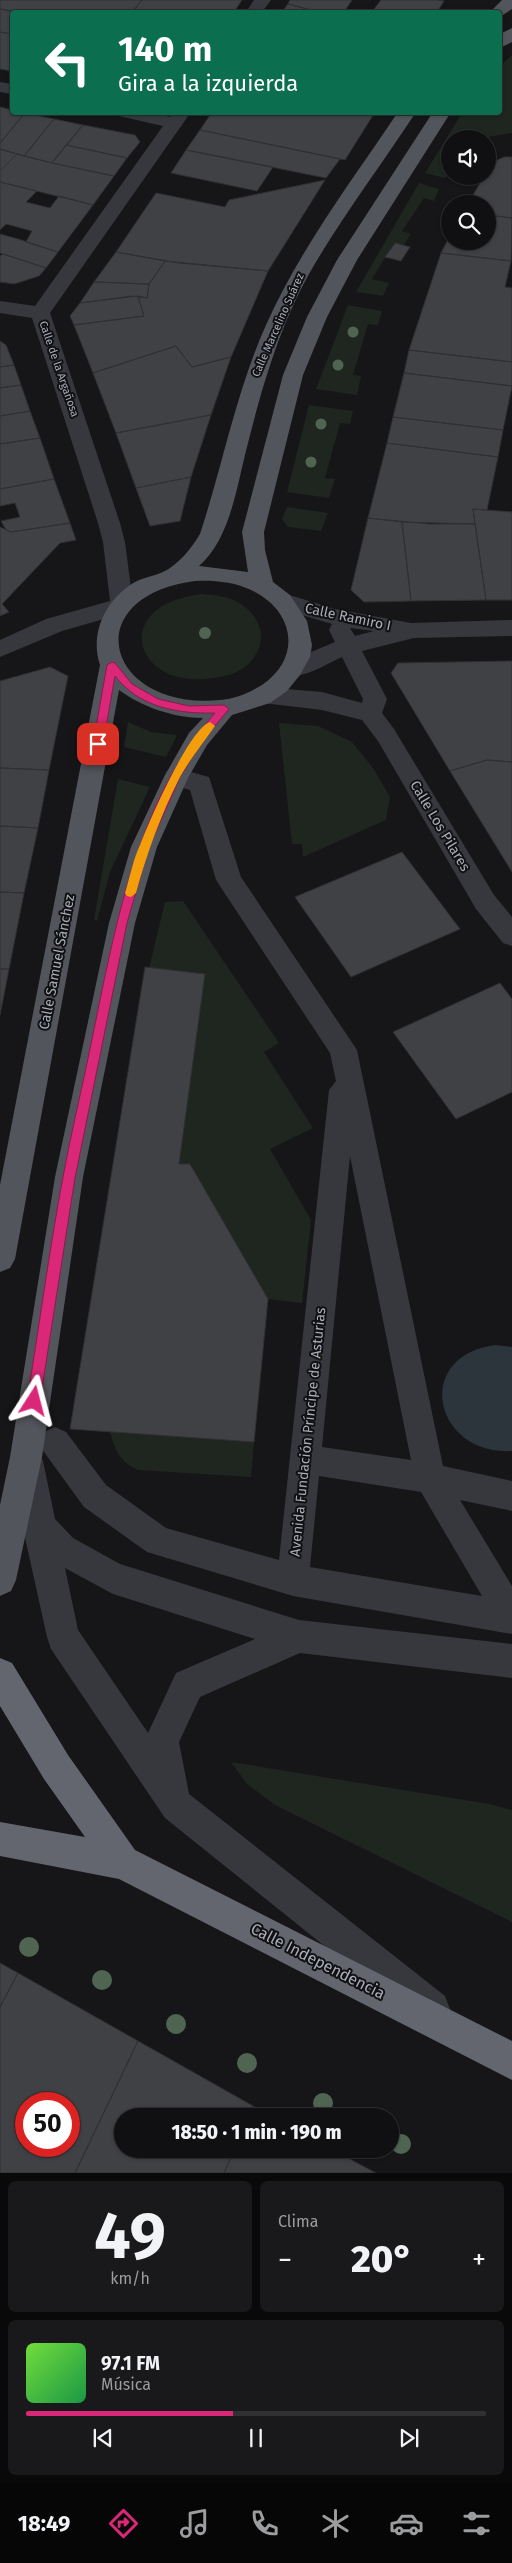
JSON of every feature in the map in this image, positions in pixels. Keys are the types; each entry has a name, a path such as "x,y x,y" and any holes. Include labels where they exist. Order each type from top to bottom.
{"highway":[{"name":"Calle Independencia","path":"1,1678 56,1767 123,1862"},
{"name":"Calle Independencia","path":"0,1839 123,1862 512,2061"}],"main road":[{"path":"500,10 512,0"},
{"path":"502,41 512,33"},
{"name":"Calle Marcelino Suárez","path":"172,577 199,554 211,534 224,494 254,380 276,325 303,268 405,115"},
{"path":"262,585 254,550 253,532 293,376 317,317 347,260 440,115"},
{"path":"203,573 234,576 262,585 283,601 298,622 301,646 293,669 280,684 262,696 224,709 189,710 155,702 128,687 112,665 106,645 109,625 122,605 144,588 172,577 203,573"},
{"name":"Calle Samuel Sánchez","path":"0,1259 112,665"},
{"path":"0,1580 26,1457 69,1178 122,923 144,847 176,777 198,739 224,709"}],"street":[{"path":"152,115 178,118"},
{"name":"Calle de la Argañosa","path":"122,605 114,542 109,523 40,313 178,118"},
{"path":"0,306 40,313"},
{"name":"Calle Ramiro I","path":"283,601 334,617 414,630 512,628"},
{"path":"0,648 54,625 122,605"},
{"path":"262,696 322,700 370,714 376,699 347,646 334,617"},
{"name":"Calle Ramiro I","path":"293,669 347,646 414,630"},
{"name":"Calle Los Pilares","path":"370,714 386,735 485,902 512,936"},
{"name":"Avenida Fundación Príncipe de Asturias","path":"176,777 200,783 229,880 343,1050 430,1478 512,1618"},
{"name":"Avenida Fundación Príncipe de Asturias","path":"346,1064 293,1580 512,1618"},
{"path":"55,1442 95,1496 158,1541 293,1580"},
{"path":"26,1457 38,1524 63,1637 177,1806 471,2040"},
{"path":"306,1459 430,1478 512,1496"},
{"path":"38,1524 62,1549 113,1578 299,1636 511,1660 512,1625"},
{"path":"177,1806 162,1741 188,1685 299,1636"}],"shaded area":[{"path":"512,55 512,133 496,136 496,130 452,130 461,115 502,115 502,64"},
{"path":"441,147 441,177 425,173"},
{"path":"419,183 439,189 434,201 424,198 402,231 411,234 404,245 394,243 372,279 389,283 383,296 356,292"},
{"path":"348,305 382,311 378,325 368,324 353,375 361,376 357,395 316,389"},
{"path":"309,405 353,411 350,424 340,423 325,478 335,479 329,498 287,492"},
{"path":"287,507 328,513 321,531 288,527 282,519"},
{"path":"201,594 232,599 250,611 260,627 260,645 250,662 232,674 213,678 186,679 165,672 150,660 142,645 143,629 152,614 171,602"},
{"path":"128,722 151,732 177,735 166,757 124,747"},
{"path":"279,723 318,726 352,742 373,768 390,797 386,820 303,857 302,844 292,844"},
{"path":"118,779 150,787 110,872 97,921 94,920"},
{"path":"183,901 279,1043 264,1052 313,1128 270,1149 311,1220 302,1303 268,1299 190,1164 179,1164 205,974 149,968 165,902"},
{"path":"495,1345 512,1347 512,1451 486,1448 465,1438 451,1423 443,1404 443,1385 451,1367 468,1353"},
{"path":"110,1432 254,1442 251,1477 138,1470 119,1455"},
{"path":"231,1762 489,1804 512,1810 512,1922 275,1805 247,1784"}],"building":[{"path":"0,0 142,0 134,10 10,11 0,9"},
{"path":"142,0 242,0 235,10 134,10"},
{"path":"290,0 352,0 345,10 311,10 288,4"},
{"path":"381,0 444,1 438,10 374,10"},
{"path":"288,4 311,10 284,10"},
{"path":"0,9 10,11 10,34 0,32"},
{"path":"0,32 10,34 10,71 0,69"},
{"path":"0,107 10,110 10,115 23,115 0,143"},
{"path":"23,115 54,119 24,156 0,149 0,143"},
{"path":"210,115 373,115 345,160 200,130"},
{"path":"54,119 83,125 52,163 24,156"},
{"path":"83,125 135,135 140,142 127,158 66,145"},
{"path":"200,130 340,159 326,178 186,150"},
{"path":"66,145 127,158 114,176 52,163"},
{"path":"0,149 17,154 0,171"},
{"path":"186,150 273,167 257,191 171,173"},
{"path":"17,154 114,176 93,205 0,182 0,171"},
{"path":"504,157 512,157 512,218 496,216 496,195 473,195 479,185 496,185 496,161"},
{"path":"325,180 268,271 179,263 116,252 156,193 225,207 229,200"},
{"path":"0,182 37,191 26,202 50,208 59,196 93,205 58,252 26,242 32,231 6,224 0,230"},
{"path":"496,216 512,218 511,261 441,253 443,250 496,250"},
{"path":"0,234 58,252 46,268 0,253"},
{"path":"395,243 410,247 401,261 385,257"},
{"path":"116,252 165,261 149,284 94,282"},
{"path":"441,253 511,261 505,287 512,288 512,362 409,350"},
{"path":"3,254 46,268 39,276 14,284 0,282 0,256"},
{"path":"165,261 268,271 231,357 192,367 176,346 93,373 74,325 144,316 138,296 147,298 149,284"},
{"path":"94,282 149,284 147,298 132,296 80,303"},
{"path":"138,296 144,316 74,325 70,316 80,303"},
{"path":"0,341 6,345 14,365 0,367"},
{"path":"176,346 192,367 231,357 211,415 116,433 93,373"},
{"path":"409,350 512,362 512,386 404,373"},
{"path":"14,365 21,385 0,388 0,367"},
{"path":"404,373 512,386 503,430 393,417"},
{"path":"21,385 30,411 0,416 0,388"},
{"path":"30,411 40,438 0,444 0,416"},
{"path":"211,415 191,477 136,488 116,433"},
{"path":"393,417 503,430 498,457 387,443"},
{"path":"40,438 54,479 0,489 0,444"},
{"path":"387,443 498,457 487,510 473,509 475,524 429,524 368,518"},
{"path":"191,477 180,521 150,526 136,488"},
{"path":"54,479 70,523 11,532 6,530 1,521 20,517 15,503 0,506 0,489"},
{"path":"473,509 512,512 512,600 486,600"},
{"path":"368,518 402,522 411,601 364,602 351,590"},
{"path":"402,522 475,524 486,600 411,601"},
{"path":"70,523 76,540 60,543 2,604 9,612 0,616 0,527 11,532"},
{"path":"512,661 512,762 487,760 450,771 391,673 398,663"},
{"path":"50,667 68,676 49,770 0,768 0,681"},
{"path":"487,760 512,762 512,872 450,771"},
{"path":"0,768 49,770 38,828 0,826"},
{"path":"0,826 38,828 24,893 0,892"},
{"path":"402,852 460,929 351,977 295,897"},
{"path":"0,892 24,893 9,969 0,969"},
{"path":"145,967 205,974 179,1164 190,1164 268,1299 254,1442 70,1429"},
{"path":"0,969 9,969 0,1015"},
{"path":"500,983 512,999 512,1092 456,1119 393,1032"},
{"path":"0,1963 18,1973 0,2007"},
{"path":"18,1973 138,2041 75,2173 0,2173 0,2007"},
{"path":"138,2041 253,2106 252,2108 114,2108 114,2158 231,2158 224,2173 75,2173"},
{"path":"231,2158 348,2158 376,2173 224,2173"}],"slow traffic":[{"path":"131,893 144,847 176,777 198,739 210,726"}],"route":[{"path":"34,1401 69,1178 122,923 144,847 176,777 198,739 224,709 189,710 155,702 128,687 112,665 98,744"}]}
